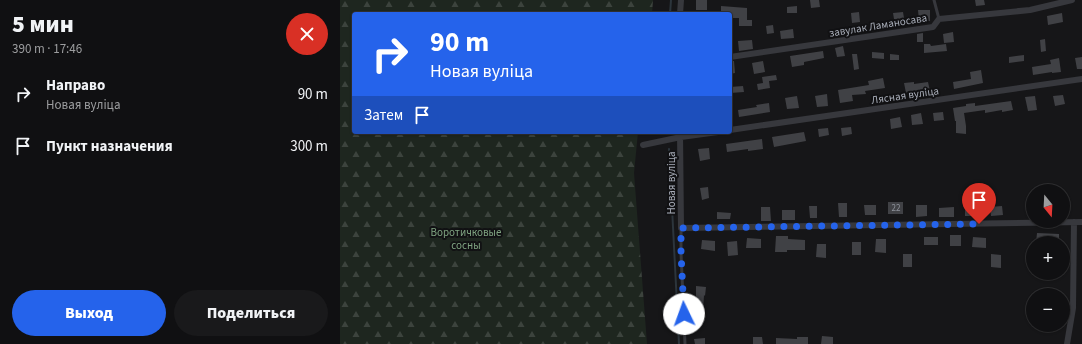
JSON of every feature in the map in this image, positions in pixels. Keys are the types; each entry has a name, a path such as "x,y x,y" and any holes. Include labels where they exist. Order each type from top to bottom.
{"street":[{"path":"680,12 681,0"},
{"name":"завулак Ламаносава","path":"732,57 933,27 939,19 1030,10 1072,0"},
{"name":"Лясная вуліца","path":"732,130 1082,79"},
{"path":"643,145 681,135 693,134"},
{"name":"Новая вуліца","path":"681,135 681,228 1082,222"},
{"path":"1067,344 1073,308 1074,222"}],"lane":[{"path":"934,0 939,19"},
{"name":"Новая вуліца","path":"681,228 685,344"}],"green space":[{"name":"Воротичковые сосны","path":"340,0 653,0 652,12 352,12 352,134 638,134 634,173 647,344 340,344"}],"building":[{"path":"696,0 707,0 707,10 696,10"},
{"path":"810,0 819,0 820,7 811,8"},
{"path":"975,0 984,0 985,5 976,6"},
{"path":"721,6 747,8 747,20 752,20 752,26 739,26 739,18 732,18 732,12 721,12"},
{"path":"797,6 797,13 787,13 787,7"},
{"path":"918,10 930,10 930,21 919,21"},
{"path":"859,12 860,22 852,23 851,13"},
{"path":"903,12 905,24 895,25 893,13"},
{"path":"1062,13 1063,22 1048,25 1047,16"},
{"path":"773,25 774,33 767,34 766,26"},
{"path":"793,29 794,38 781,39 780,31"},
{"path":"953,32 954,42 944,43 943,34"},
{"path":"923,33 923,42 917,42 917,34"},
{"path":"1045,39 1046,51 1041,52 1040,40"},
{"path":"752,40 753,49 739,51 738,41"},
{"path":"924,44 930,44 931,46 946,44 947,51 924,53"},
{"path":"843,46 845,56 837,57 835,48"},
{"path":"823,51 824,58 804,62 804,65 792,67 790,56"},
{"path":"872,52 884,53 884,59 872,58"},
{"path":"852,54 857,54 859,69 854,70"},
{"path":"890,54 899,55 899,60 890,60"},
{"path":"1024,55 1024,61 1009,63 1009,57"},
{"path":"1082,57 1082,69 1077,69 1075,58"},
{"path":"1059,58 1061,72 1033,75 1032,67 1051,64 1050,60"},
{"path":"732,61 734,61 735,73 732,74"},
{"path":"763,61 765,72 754,74 752,63"},
{"path":"981,70 983,83 954,89 953,82 971,79 970,72"},
{"path":"776,75 777,80 769,81 770,88 758,90 757,84 763,83 762,77"},
{"path":"883,78 885,88 865,91 866,94 852,95 853,101 840,103 838,90 869,85 868,81"},
{"path":"914,82 914,84 928,82 930,91 922,92 922,90 906,93 904,83"},
{"path":"743,86 744,92 732,93 732,87"},
{"path":"827,94 828,106 817,107 815,96"},
{"path":"1063,95 1065,104 1055,106 1053,96"},
{"path":"797,96 799,108 787,109 785,98"},
{"path":"1035,96 1037,110 1028,111 1025,97"},
{"path":"1011,101 1013,110 985,113 985,110 964,113 966,134 956,133 956,121 953,108 966,106 966,104 975,103 975,106"},
{"path":"769,103 770,112 739,117 738,110 757,107 756,105"},
{"path":"943,112 944,120 934,121 933,113"},
{"path":"921,113 923,124 912,125 911,115"},
{"path":"900,117 902,127 891,129 890,119"},
{"path":"851,127 852,134 842,136 841,128"},
{"path":"828,128 829,135 819,137 818,129"},
{"path":"804,132 806,141 774,147 772,137"},
{"path":"762,139 763,149 748,151 748,149 727,152 726,144"},
{"path":"709,148 710,159 700,161 698,149"},
{"path":"708,187 709,198 702,200 700,188"},
{"path":"888,202 903,202 903,214 888,214"},
{"path":"838,203 847,203 847,217 839,217"},
{"path":"864,205 876,205 876,215 865,215"},
{"path":"916,205 927,205 927,216 916,217"},
{"path":"809,206 817,206 817,218 810,218"},
{"path":"1002,206 1003,215 991,216 990,207"},
{"path":"761,207 770,207 771,221 761,221"},
{"path":"954,207 954,217 939,217 939,208"},
{"path":"965,207 978,207 978,216 965,216"},
{"path":"782,210 795,210 795,220 782,220"},
{"path":"717,212 731,213 730,219 717,219"},
{"path":"1037,233 1059,234 1059,236 1037,236"},
{"path":"950,235 961,235 961,246 950,246"},
{"path":"776,236 788,236 788,239 805,240 805,250 775,252"},
{"path":"924,237 938,237 938,245 924,245"},
{"path":"973,237 986,238 986,248 972,247"},
{"path":"747,238 761,239 761,248 746,248"},
{"path":"876,239 886,239 886,253 875,252"},
{"path":"702,240 715,241 715,251 701,249"},
{"path":"737,241 738,255 728,256 727,242"},
{"path":"852,242 861,242 861,255 852,255"},
{"path":"817,244 826,244 826,258 816,257"},
{"path":"903,254 912,254 912,267 903,267"},
{"path":"991,254 1001,255 1001,268 991,267"},
{"path":"696,286 706,287 703,312 696,312"},
{"path":"822,336 833,337 833,344 821,344"},
{"path":"753,337 762,337 763,344 753,344"},
{"path":"797,337 808,337 808,344 776,344 776,338 797,339"},
{"path":"705,338 705,344 695,344 694,339"}],"waterway":[{"path":"670,12 671,0"},
{"path":"669,149 679,344"}],"route":[{"path":"684,314 681,228 979,224"}]}
